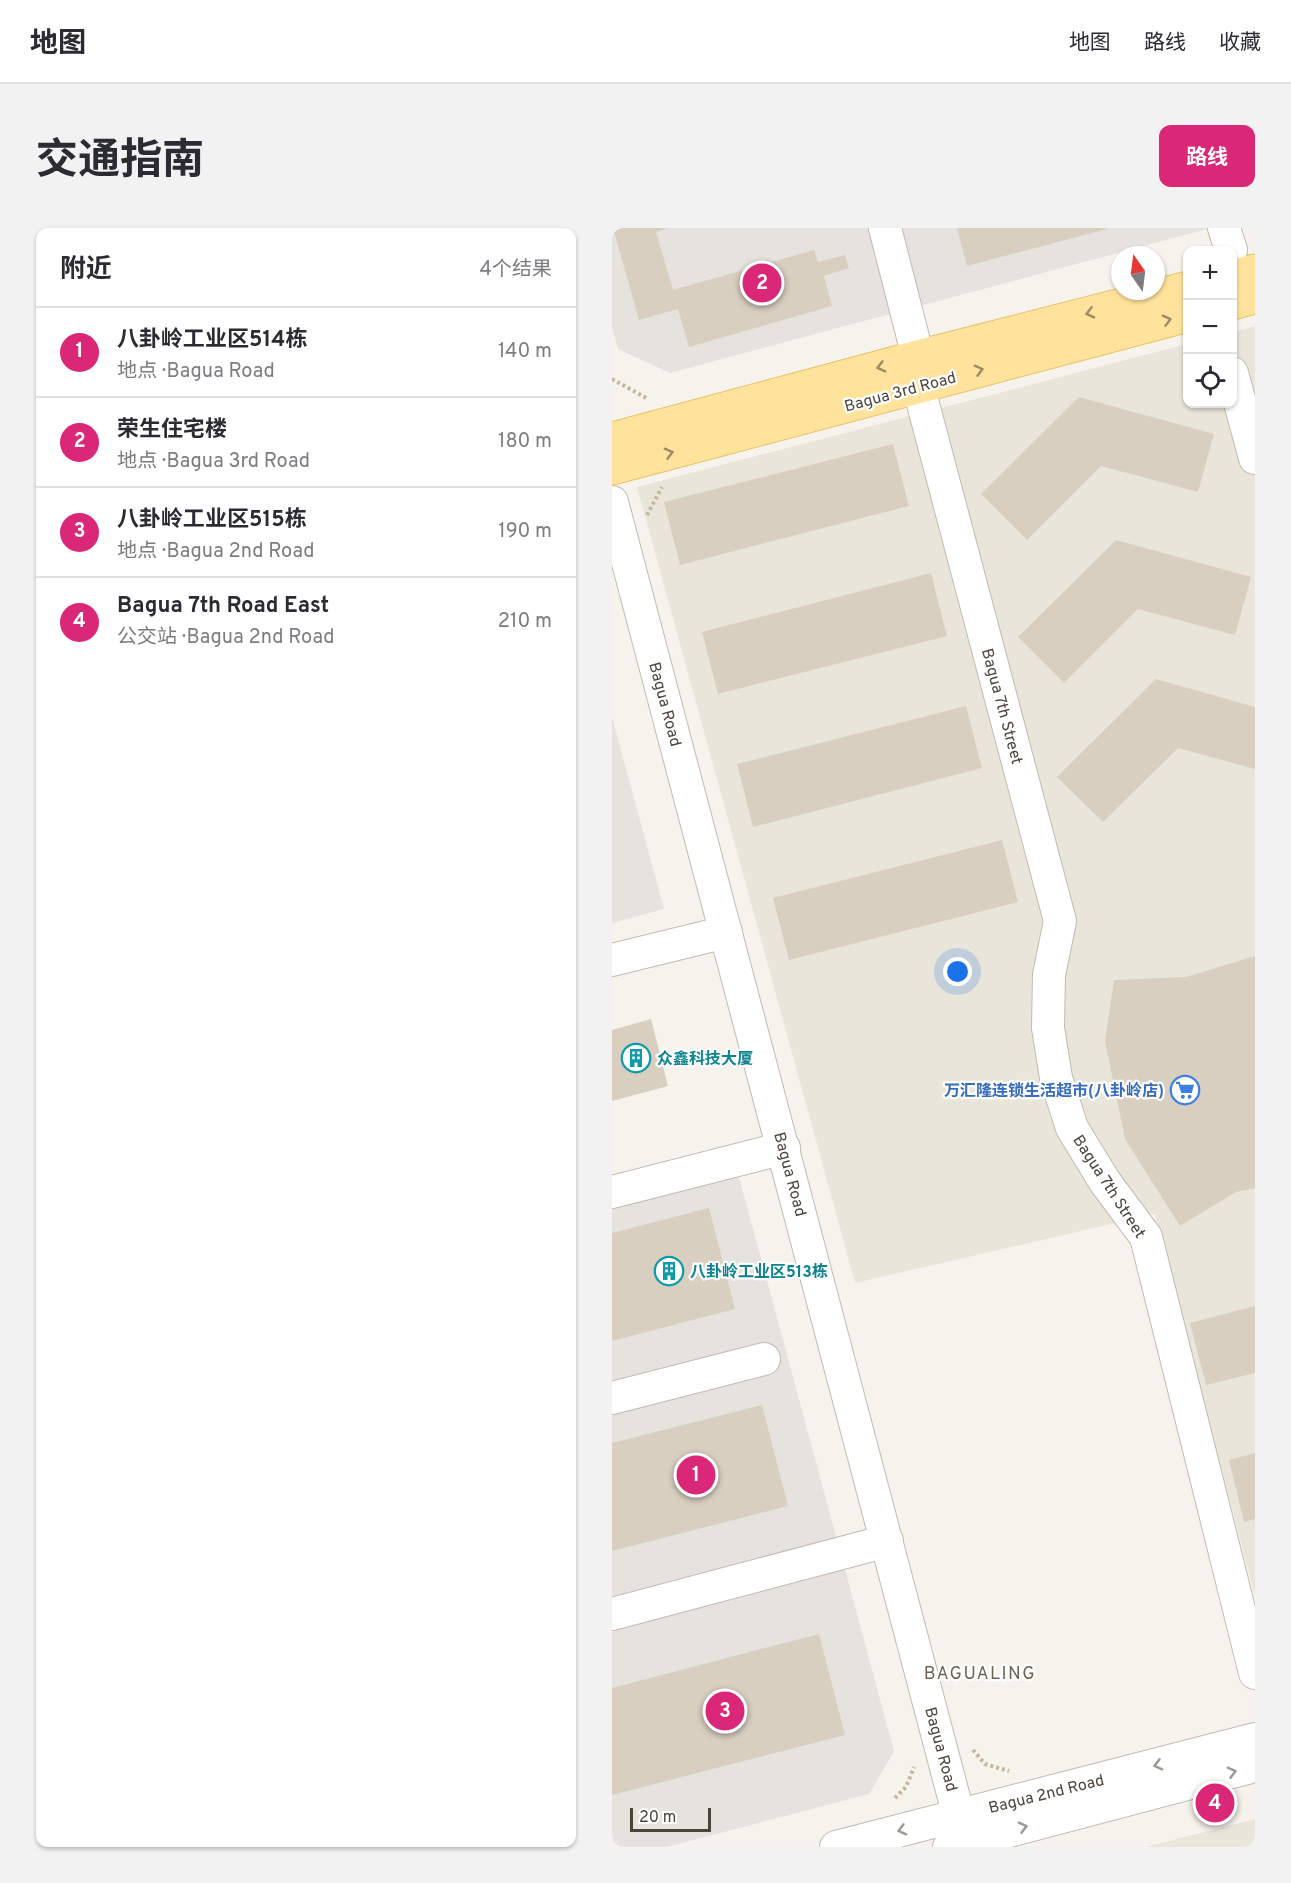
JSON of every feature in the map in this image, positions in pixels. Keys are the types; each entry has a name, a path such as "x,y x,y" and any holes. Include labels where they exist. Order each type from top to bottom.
{"main road":[{"name":"Bagua 3rd Road","path":"612,468 1183,290"},
{"name":"Bagua 3rd Road","path":"612,439 918,371 1183,316"}],"street":[{"name":"Bagua 7th Street","path":"885,228 918,371 1060,921 1049,975 1048,1028 1056,1078 1072,1128 1105,1182 1146,1237 1255,1673"},
{"path":"1224,228 1239,276"},
{"path":"1237,388 1255,458"},
{"name":"Bagua Road","path":"612,502 887,1541 960,1838"},
{"path":"612,960 726,932"},
{"path":"612,1192 784,1148"},
{"path":"612,1398 764,1359"},
{"path":"612,1614 887,1541"},
{"name":"Bagua 2nd Road","path":"960,1838 1019,1801 1255,1739"},
{"name":"Bagua 2nd Road","path":"836,1847 960,1838 1255,1766"}],"path":[{"path":"612,379 651,400"},
{"path":"970,1746 984,1764 1010,1771"},
{"path":"895,1798 906,1787 913,1772 915,1758"}],"shaded area":[{"path":"612,228 1211,228 1144,246 1111,246 1111,255 670,373 618,349 612,328"},
{"path":"1255,326 1255,1596 1155,1214 855,1283 637,487 1183,345 1183,408 1237,408 1237,331"},
{"path":"612,717 664,909 612,923"},
{"path":"732,1151 894,1751 869,1794 667,1847 612,1847 612,1183"},
{"path":"1255,1819 1255,1847 1146,1847"}],"building":[{"path":"613,228 669,228 656,232 673,290 814,250 818,262 845,255 849,268 824,276 832,306 689,347 678,309 639,320"},
{"path":"957,228 1107,228 1107,229 967,266"},
{"path":"1079,397 1214,434 1198,492 1101,466 1027,540 981,494"},
{"path":"893,444 909,506 680,565 664,502"},
{"path":"1116,540 1251,577 1235,635 1138,609 1064,683 1018,637"},
{"path":"931,573 947,636 718,694 702,632"},
{"path":"1156,679 1255,707 1255,769 1178,748 1103,822 1057,777"},
{"path":"966,706 982,768 753,827 737,764"},
{"path":"1002,840 1018,902 789,960 773,898"},
{"name":"万汇隆连锁生活超市(八卦岭店)","path":"1255,956 1255,1188 1236,1192 1180,1226 1125,1139 1105,1041 1114,980 1186,977"},
{"name":"众鑫科技大厦","path":"651,1019 668,1086 612,1101 612,1030"},
{"name":"八卦岭工业区513栋","path":"709,1208 735,1309 612,1341 612,1233"},
{"path":"1255,1306 1255,1373 1206,1385 1190,1323"},
{"path":"762,1405 788,1506 612,1551 612,1443"},
{"path":"1255,1453 1255,1519 1244,1522 1229,1460"},
{"path":"819,1634 845,1735 612,1795 612,1688"}],"place":[{"name":"荣生住宅楼","path":"762,283"},
{"name":"众鑫科技大厦","path":"636,1058"},
{"name":"万汇隆连锁生活超市(八卦岭店)","path":"1185,1090"},
{"name":"八卦岭工业区513栋","path":"669,1271"},
{"name":"八卦岭工业区514栋","path":"696,1475"},
{"name":"八卦岭工业区515栋","path":"725,1711"},
{"name":"Bagua 7th Road East","path":"1215,1803"}],"district":[{"name":"BAGUALING","path":"980,1673"}]}
